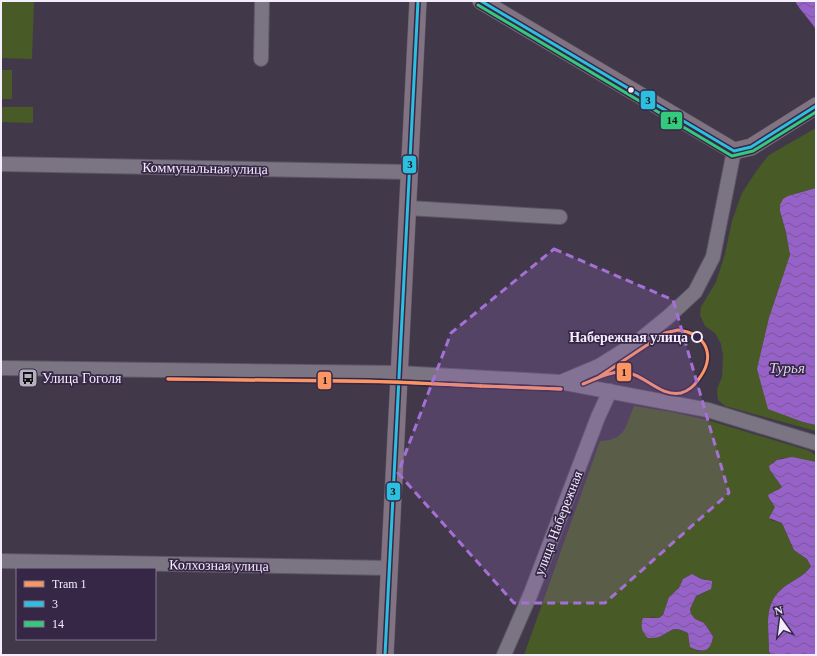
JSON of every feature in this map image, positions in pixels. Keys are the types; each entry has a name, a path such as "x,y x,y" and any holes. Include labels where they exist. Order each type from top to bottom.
{"main road":[{"path":"385,655 418,1"},
{"path":"481,1 734,151 751,147 816,106"}],"street":[{"path":"260,59 262,1"},
{"path":"560,382 599,366 636,343 668,317 695,292 713,258 734,151"},
{"name":"Коммунальная улица","path":"1,164 409,172"},
{"path":"408,208 560,217"},
{"path":"1,368 399,373 560,382 708,410 816,443"},
{"name":"улица Набережная","path":"504,655 531,593 596,423 610,391"},
{"name":"Колхозная улица","path":"1,561 389,568"}],"highlighted area":[{"path":"554,249 673,300 729,493 605,603 514,603 398,473 451,333"}],"green space":[{"path":"2,1 34,1 32,59 1,58"},
{"path":"1,70 12,70 12,99 1,99"},
{"path":"1,107 33,107 33,123 1,122"},
{"path":"816,128 816,188 788,196 780,211 790,255 757,369 763,388 796,419 816,425 816,431 725,406 718,400 717,389 722,377 723,356 721,344 715,333 705,326 700,315 701,307 716,282 725,254 732,221 742,193 769,155"},
{"path":"634,406 707,420 810,451 816,456 816,462 782,458 773,462 770,470 782,487 780,490 772,492 769,498 775,507 775,510 770,516 771,520 782,523 794,550 807,559 811,565 803,574 779,592 770,606 768,623 769,651 771,655 524,655 600,441 609,440 620,435 626,426","holes":["692,574 701,579 706,579 706,592 696,596 690,609 691,614 695,619 704,623 713,635 712,642 709,647 707,649 697,651 688,633 677,629 670,630 660,637 650,617 659,618 663,615 669,597 679,588 683,579"]}],"water":[{"path":"795,1 816,1 816,30 800,9"},
{"name":"Турья","path":"816,188 816,425 803,422 768,409 757,369 769,318 790,255 780,205 783,199 788,196"},
{"path":"792,457 816,462 816,655 771,655 769,651 768,623 770,606 779,592 811,566 807,559 794,550 782,523 769,518 775,507 768,495 782,487 770,470 769,466 777,460"},
{"path":"692,574 701,579 712,581 711,589 696,596 690,609 691,614 695,619 704,623 713,636 709,648 703,651 690,647 688,633 674,629 659,637 648,638 642,629 643,618 659,618 663,615 669,597 679,588 683,579"}],"tram line":[{"name":"1","path":"678,330 688,332 696,336 706,348 707,355 707,363 704,371 695,384 686,391 681,393 666,392 639,377 624,372 608,374 583,384 599,377 665,333 678,330"},
{"name":"1","path":"168,379 368,381 481,386"},
{"name":"1","path":"168,379 398,382 481,386"},
{"name":"1","path":"481,386 561,389"},
{"name":"1","path":"481,386 561,389"}],"transit line":[{"name":"3","path":"385,655 418,1"},
{"name":"3","path":"481,1 734,151 751,147 816,106"},
{"name":"14","path":"478,5 732,156 753,151 816,112"}],"place":[{"name":"Набережная улица","path":"697,337"},
{"name":"Улица Гоголя","path":"28,378"}]}
